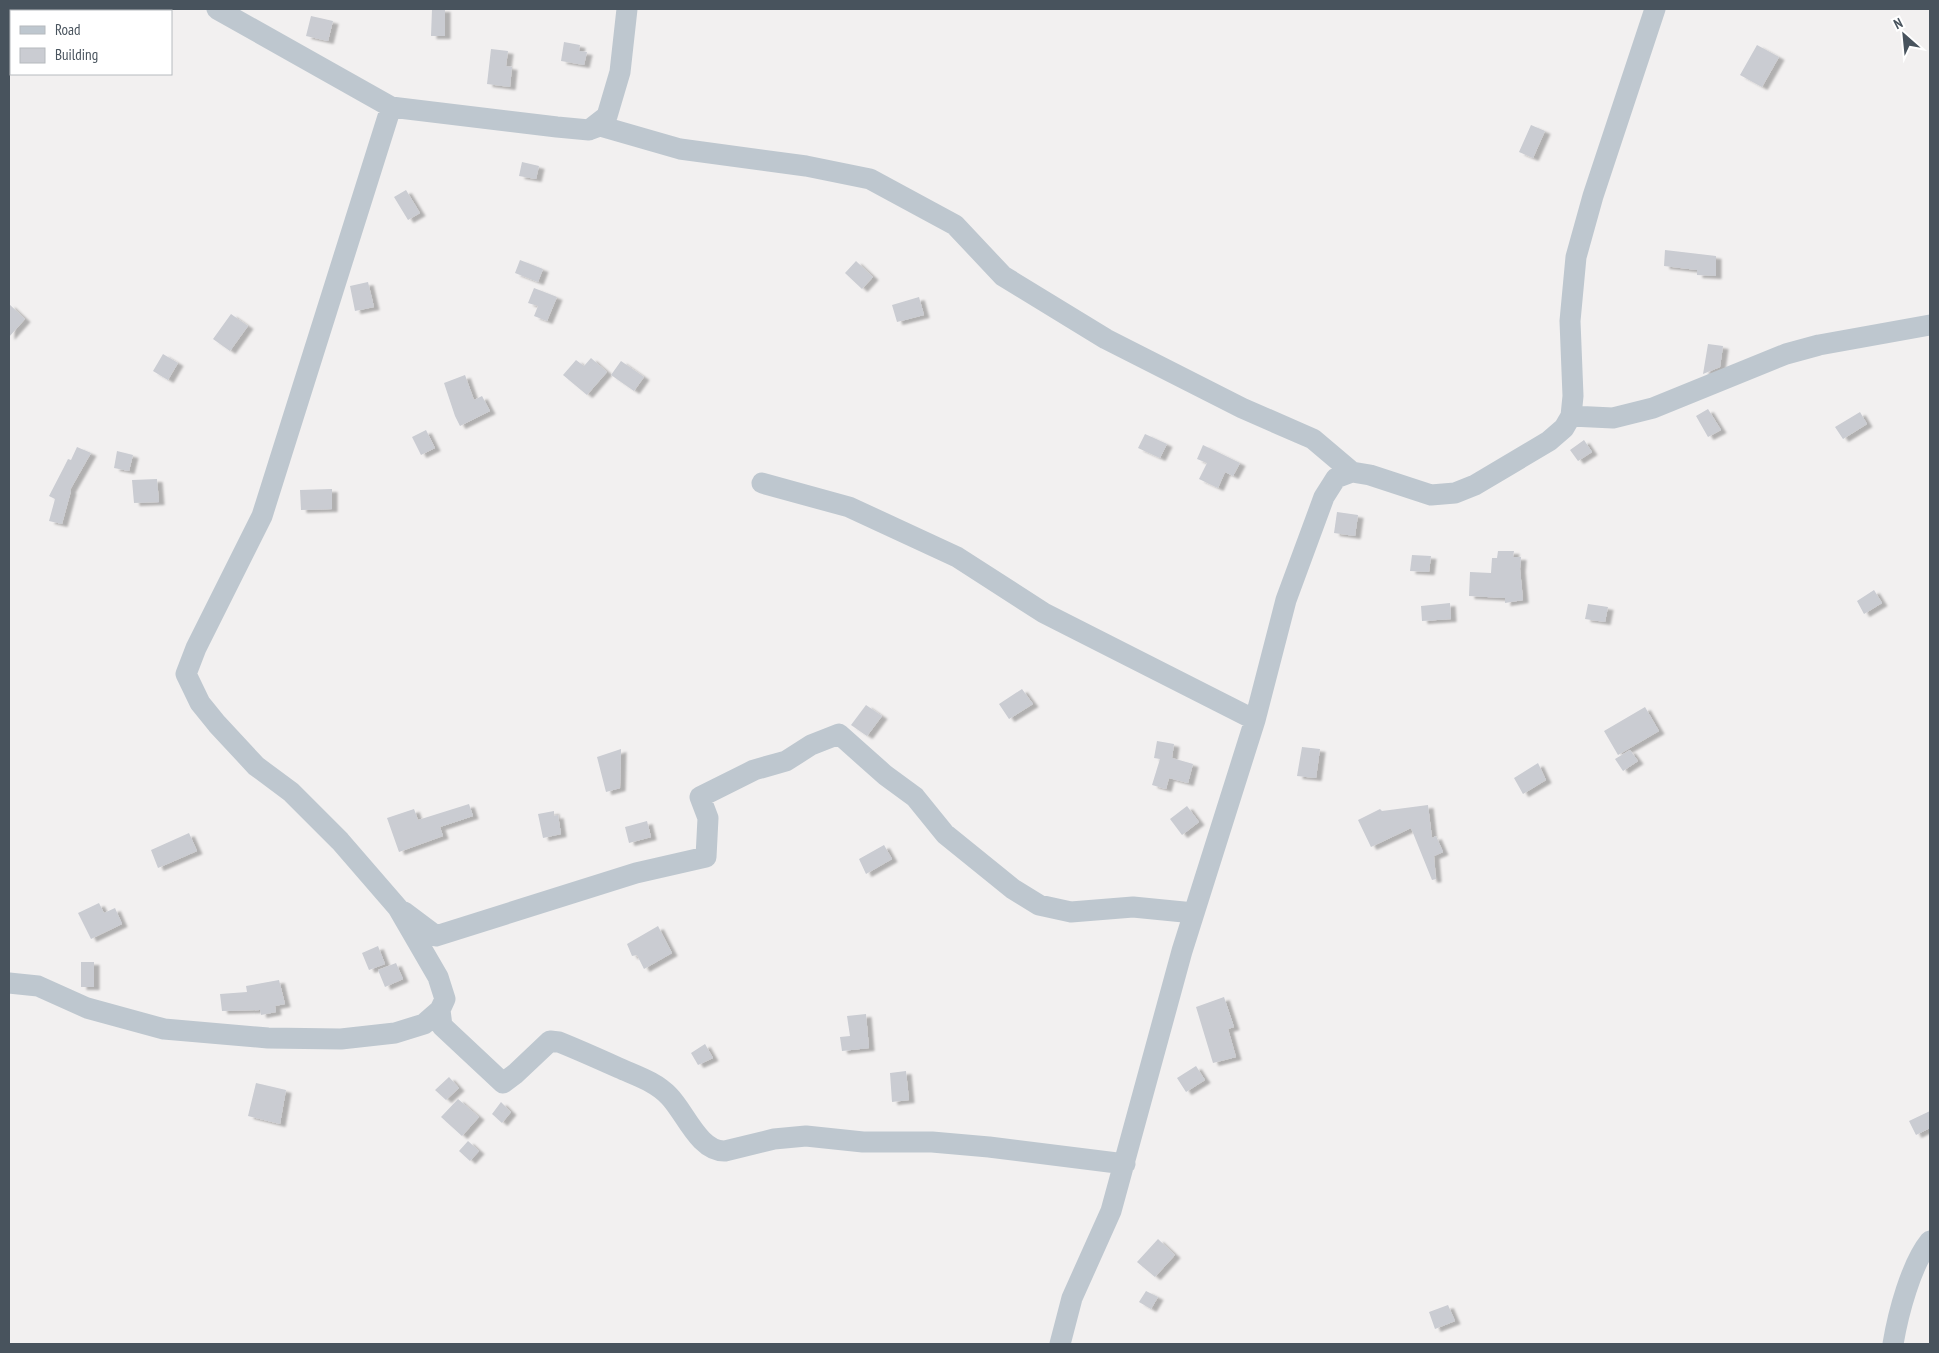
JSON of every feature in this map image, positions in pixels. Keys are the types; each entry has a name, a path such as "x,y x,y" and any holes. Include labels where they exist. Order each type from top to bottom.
{"street":[{"path":"216,9 391,107 557,128 589,130 600,126 680,149 806,166 870,179 955,225 1003,276 1106,339 1242,408 1313,439 1352,472"},
{"path":"589,130 607,116 620,72 627,9"},
{"path":"1060,1344 1072,1298 1111,1212 1194,913 1255,720 1286,600 1324,497 1336,478 1352,472 1370,475 1431,495 1455,493 1475,485 1549,441 1564,428 1571,416 1573,396 1570,321 1576,257 1593,196 1655,9"},
{"path":"9,983 38,986 87,1008 164,1029 268,1038 341,1039 395,1033 424,1024 440,1010 445,999 438,978 398,908 333,834 291,792 256,766 217,724 200,703 186,674 196,648 262,516 391,107"},
{"path":"1571,416 1613,418 1645,410 1786,354 1819,345 1930,325"},
{"path":"762,483 849,508 957,557 1044,613 1255,720"},
{"path":"398,908 436,936 636,873 706,857 708,818 700,797 754,770 786,761 811,745 839,734 885,775 915,797 945,834 1013,889 1039,905 1071,912 1133,907 1194,913"},
{"path":"440,1010 442,1026 503,1083 550,1041 559,1042 655,1084 670,1096 696,1135 706,1144 719,1151 774,1139 806,1136 863,1142 932,1142 989,1146 1125,1164"},
{"path":"1893,1344 1909,1283 1925,1246 1930,1241"}],"building":[{"path":"432,9 445,9 445,36 431,36"},
{"path":"311,16 333,21 328,41 306,36"},
{"path":"564,42 580,45 579,51 587,52 584,65 561,61"},
{"path":"1757,45 1779,57 1762,87 1740,75"},
{"path":"491,49 508,51 506,66 512,67 510,87 487,84"},
{"path":"1531,125 1545,131 1533,158 1519,152"},
{"path":"522,162 539,166 536,179 519,176"},
{"path":"406,190 420,213 408,220 394,197"},
{"path":"1665,250 1716,256 1716,276 1697,275 1697,270 1664,266"},
{"path":"520,260 543,269 538,282 515,273"},
{"path":"856,261 873,277 862,289 845,273"},
{"path":"368,282 374,307 355,311 350,286"},
{"path":"534,288 557,297 547,321 534,316 538,306 528,303"},
{"path":"919,297 924,315 897,322 892,305"},
{"path":"9,304 25,319 9,337"},
{"path":"231,314 248,326 230,351 213,339"},
{"path":"1708,344 1723,346 1720,367 1703,374"},
{"path":"163,354 178,363 168,380 153,371"},
{"path":"591,358 607,372 587,395 563,375 576,360 584,366"},
{"path":"621,361 644,377 634,391 611,375"},
{"path":"465,375 474,400 482,396 490,411 460,426 444,383"},
{"path":"1708,409 1721,430 1708,437 1696,416"},
{"path":"1860,412 1867,424 1843,439 1835,427"},
{"path":"426,430 435,448 421,455 412,437"},
{"path":"1145,434 1167,444 1160,458 1138,448"},
{"path":"1584,440 1592,452 1578,461 1570,450"},
{"path":"1203,445 1240,463 1233,476 1225,472 1218,488 1199,479 1207,463 1197,459"},
{"path":"77,447 91,453 70,490 62,524 49,521 55,499 49,496 68,459 71,460"},
{"path":"117,451 133,455 129,471 114,468"},
{"path":"157,479 159,502 134,503 132,480"},
{"path":"332,489 332,509 301,510 300,490"},
{"path":"1337,512 1358,515 1355,536 1334,533"},
{"path":"1498,551 1514,551 1513,557 1521,557 1520,569 1523,600 1505,603 1505,598 1469,596 1470,572 1491,573 1492,558 1497,558"},
{"path":"1412,555 1431,556 1429,572 1410,571"},
{"path":"1874,590 1882,603 1864,614 1857,601"},
{"path":"1450,603 1451,619 1422,621 1421,606"},
{"path":"1588,604 1608,607 1605,622 1585,619"},
{"path":"1022,689 1033,704 1009,719 999,704"},
{"path":"866,705 882,716 867,736 851,725"},
{"path":"1645,707 1659,731 1618,755 1604,731"},
{"path":"1157,741 1174,744 1172,758 1193,764 1188,783 1169,778 1166,789 1152,785 1160,759 1154,758"},
{"path":"1302,747 1320,749 1316,778 1297,776"},
{"path":"621,749 620,788 606,792 597,757"},
{"path":"1630,750 1638,761 1623,771 1615,759"},
{"path":"1538,763 1546,780 1523,794 1514,778"},
{"path":"469,804 473,816 440,827 443,836 399,852 387,818 414,809 418,820"},
{"path":"1428,805 1432,838 1436,836 1443,852 1434,856 1436,879 1432,880 1411,828 1371,847 1358,820 1380,809 1382,811"},
{"path":"1187,806 1199,822 1182,835 1170,819"},
{"path":"554,811 554,816 558,815 561,834 543,838 538,814"},
{"path":"647,821 651,837 629,843 625,827"},
{"path":"189,833 197,851 158,868 151,850"},
{"path":"884,845 892,859 866,874 859,859"},
{"path":"99,903 104,913 115,908 122,924 91,939 78,913"},
{"path":"658,926 672,953 644,969 637,955 632,956 627,944"},
{"path":"378,946 385,964 369,970 362,953"},
{"path":"81,962 94,962 94,987 81,987"},
{"path":"396,963 403,979 385,987 378,970"},
{"path":"279,980 285,1004 275,1006 276,1012 261,1015 260,1010 222,1011 220,994 247,992 246,986"},
{"path":"1224,997 1234,1027 1228,1029 1236,1057 1213,1063 1196,1007"},
{"path":"866,1014 869,1048 842,1051 840,1037 850,1036 847,1016"},
{"path":"705,1044 713,1058 698,1065 691,1053"},
{"path":"1196,1066 1205,1080 1186,1092 1177,1078"},
{"path":"906,1071 909,1100 892,1102 890,1073"},
{"path":"449,1077 459,1088 446,1100 435,1090"},
{"path":"256,1083 286,1090 280,1124 248,1116"},
{"path":"458,1099 479,1117 462,1136 441,1117"},
{"path":"501,1102 511,1112 502,1123 492,1114"},
{"path":"1930,1111 1930,1128 1916,1135 1909,1121"},
{"path":"468,1141 479,1151 470,1161 459,1151"},
{"path":"1158,1239 1175,1255 1155,1277 1137,1262"},
{"path":"1146,1291 1158,1297 1151,1309 1139,1302"},
{"path":"1448,1305 1455,1321 1435,1329 1429,1312"}]}
